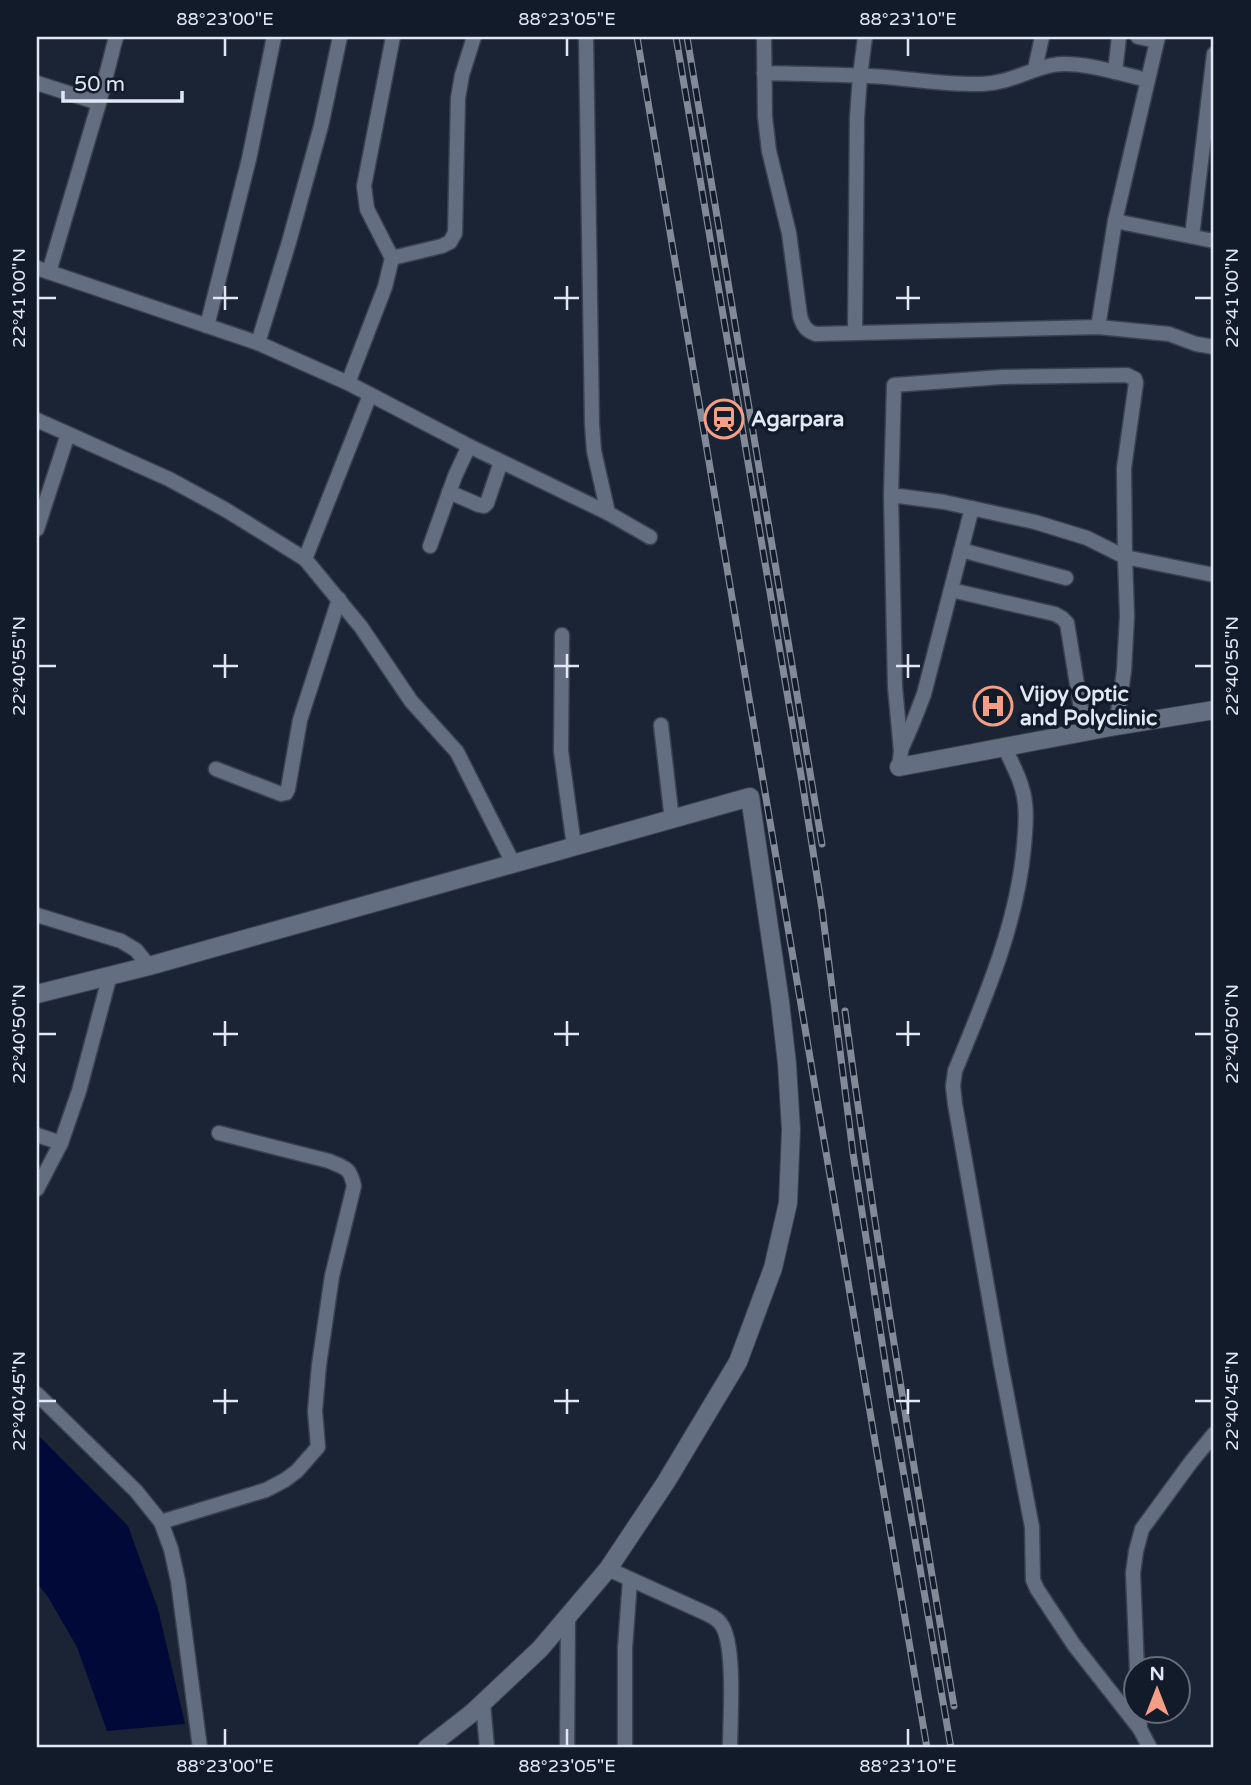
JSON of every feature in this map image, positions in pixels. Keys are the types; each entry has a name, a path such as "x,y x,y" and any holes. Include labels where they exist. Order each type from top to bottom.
{"street":[{"path":"116,37 99,103 43,270 258,343 348,383 469,446 608,513 650,537"},
{"path":"207,326 249,159 274,37"},
{"path":"258,343 321,126 340,37"},
{"path":"348,383 385,287 392,258 367,209 364,186 393,37"},
{"path":"392,258 442,246 450,242 455,233 458,98 474,37"},
{"path":"586,37 590,387 594,451 608,513"},
{"path":"764,37 765,117 769,151 789,233 800,316 803,326 810,332 963,332 1098,327 1170,334 1196,344 1214,347"},
{"path":"855,332 857,118 865,37"},
{"path":"1035,69 1042,37"},
{"path":"1115,72 1119,37"},
{"path":"1098,327 1115,221 1157,39 1139,37"},
{"path":"1192,236 1214,54"},
{"path":"764,73 981,84 1000,83 1035,69 1066,64 1147,80"},
{"path":"37,83 99,103"},
{"path":"1115,221 1214,241"},
{"path":"900,759 895,687 891,495 894,385 1002,377 1132,376 1136,383 1124,468 1127,616 1124,671 1116,726"},
{"path":"305,559 370,395"},
{"path":"37,420 169,479 226,510 305,559 373,643 411,701 457,752 513,863"},
{"path":"37,529 68,434"},
{"path":"430,546 469,446"},
{"path":"449,492 484,506 501,462"},
{"path":"891,495 944,502 1061,529 1087,538 1125,557 1214,575"},
{"path":"900,759 923,694 972,508"},
{"path":"961,550 1066,578"},
{"path":"951,590 1055,614 1067,623 1085,733"},
{"path":"216,769 281,794 286,793 300,720 339,599"},
{"path":"562,635 561,751 574,846"},
{"path":"900,759 1005,748 1214,710"},
{"path":"661,725 673,820"},
{"path":"1005,748 1022,785 1026,806 1021,878 1006,939 955,1071 955,1104 1032,1527 1033,1580 1074,1645 1140,1729 1150,1748"},
{"path":"37,994 149,966 750,797 788,1064 791,1130 788,1203 773,1268 738,1362 666,1482 608,1569 540,1649 483,1703 427,1748"},
{"path":"37,915 121,941 136,950 149,966"},
{"path":"37,1189 61,1143 79,1091 110,975"},
{"path":"161,1522 266,1490 297,1471 318,1447 315,1411 319,1365 332,1276 354,1186 352,1174 344,1167 329,1161 219,1133"},
{"path":"37,1135 61,1143"},
{"path":"37,1394 136,1491 161,1522 171,1549 178,1581 200,1748"},
{"path":"1137,1656 1133,1573 1142,1529 1214,1434"},
{"path":"608,1569 703,1612 721,1623 728,1637 730,1653 730,1748"},
{"path":"625,1748 625,1648 630,1580"},
{"path":"567,1748 568,1616"},
{"path":"483,1703 487,1748"}],"shaded area":[{"path":"37,1434 128,1526 158,1609 185,1724 107,1731 77,1647 37,1583"}],"railway":[{"path":"637,37 927,1748"},
{"path":"676,37 803,787 822,909 853,1153 890,1394 951,1748"},
{"path":"687,37 822,844"},
{"path":"845,1011 883,1272 954,1706"}],"place":[{"name":"Agarpara","path":"724,419"},
{"name":"Vijoy Optic and Polyclinic","path":"993,706"}]}
